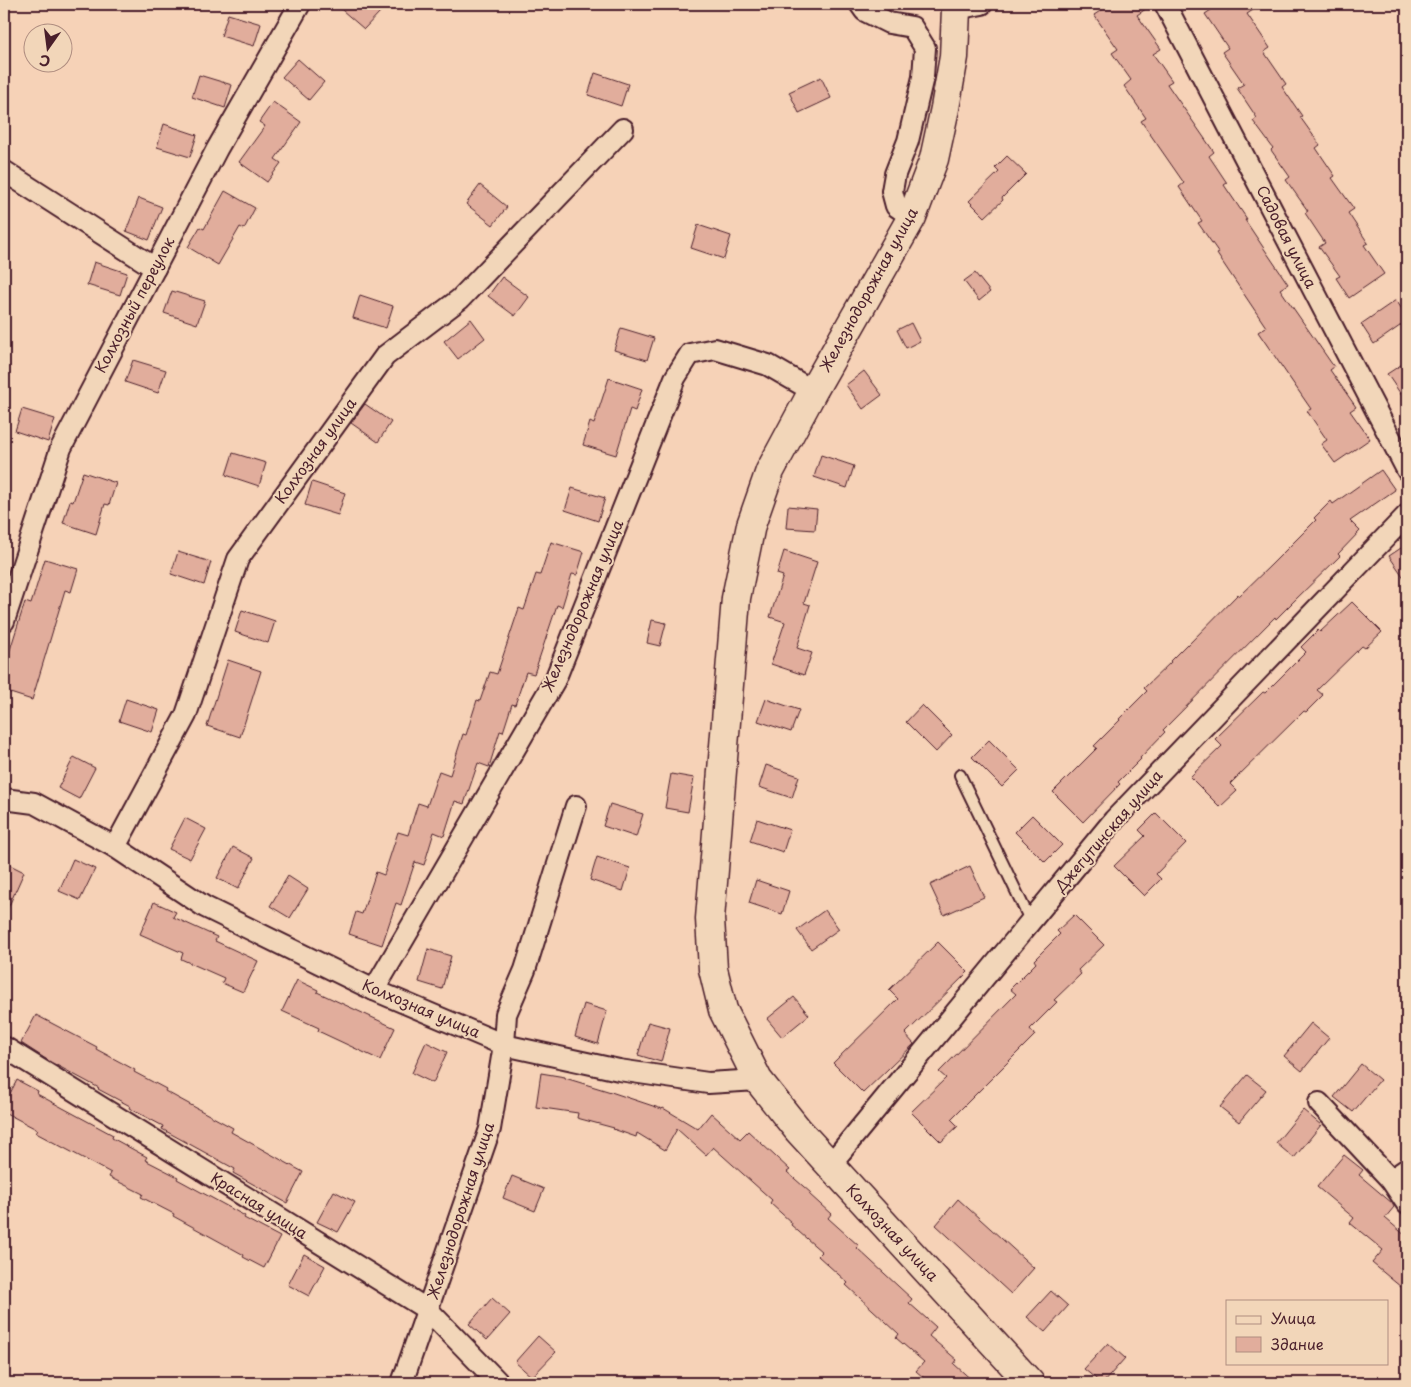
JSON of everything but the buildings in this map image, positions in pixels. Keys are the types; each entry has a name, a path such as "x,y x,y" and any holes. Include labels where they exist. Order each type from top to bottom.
{"main road":[{"name":"Железнодорожная улица","path":"710,919 736,598 751,525 770,471 813,391 912,217 934,159 946,108 964,5"},
{"name":"Колхозная улица","path":"710,919 714,969 723,1010 758,1080 798,1130 1030,1383"}],"street":[{"name":"Колхозный переулок","path":"4,621 61,448 217,149 300,4"},
{"path":"860,4 865,11 888,23 912,27 925,48 923,77 919,95 908,141 894,174 892,192 896,206 912,217"},
{"name":"Садовая улица","path":"1165,4 1407,470"},
{"name":"Колхозная улица","path":"115,846 186,715 238,559 385,356 460,299 622,129"},
{"path":"4,171 155,268"},
{"name":"Железнодорожная улица","path":"374,990 555,680 675,378 690,354 715,349 768,365 813,391"},
{"name":"Джегутинская улица","path":"830,1165 1114,820 1407,515"},
{"name":"Колхозная улица","path":"4,798 34,803 115,846 205,907 374,990 504,1045 619,1070 708,1083 758,1080"},
{"name":"Железнодорожная улица","path":"402,1383 490,1129 504,1045 506,1014 525,970 576,806"},
{"name":"Красная улица","path":"4,1048 428,1310 499,1383"},
{"path":"1318,1103 1399,1174 1407,1204"}],"lane":[{"path":"960,775 1031,922"}]}
